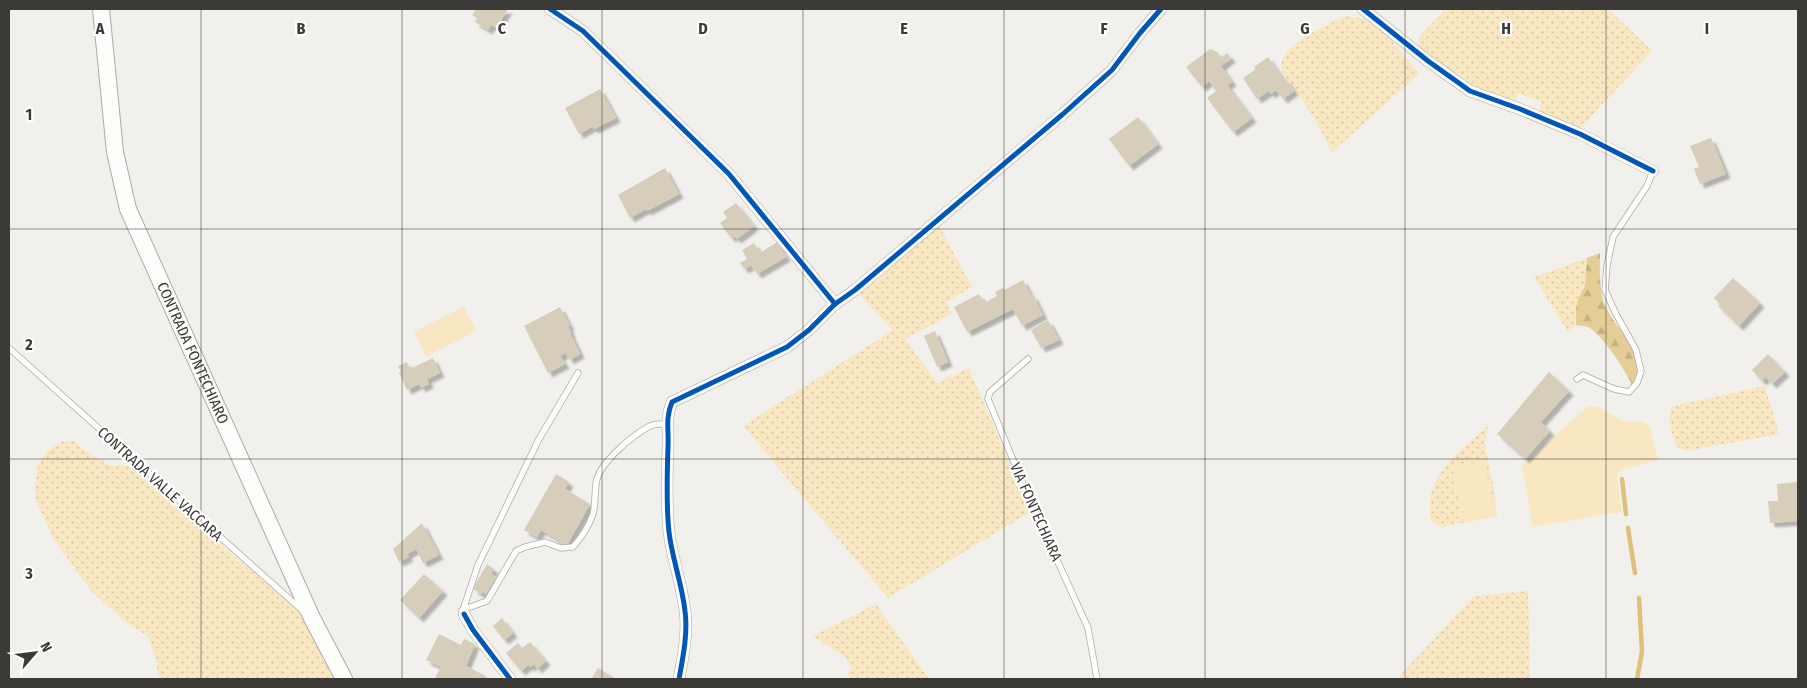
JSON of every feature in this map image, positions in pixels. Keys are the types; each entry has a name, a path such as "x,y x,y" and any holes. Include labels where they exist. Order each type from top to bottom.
{"main road":[{"name":"CONTRADA FONTECHIARO","path":"101,9 115,152 128,209 312,618 344,679"}],"street":[{"path":"550,9 583,31 729,174 835,304"},
{"path":"679,679 685,647 686,611 669,533 666,488 669,437 666,424 672,402 787,347 809,330 835,304 1063,114 1112,70 1161,9"},
{"path":"1363,9 1428,61 1470,91 1580,134 1653,171"},
{"path":"463,612 473,630 510,679"}],"lane":[{"path":"1577,379 1582,375 1614,389 1629,392 1637,383 1641,371 1636,350 1616,314 1606,290 1607,266 1613,237 1647,186 1653,171"},
{"name":"CONTRADA VALLE VACCARA","path":"9,348 294,605 312,618"},
{"name":"VIA FONTECHIARA","path":"1028,359 990,392 988,399 1027,494 1088,628 1097,679"},
{"path":"463,612 478,565 539,439 578,373"},
{"path":"463,612 487,600 516,551 545,542 561,548 573,547 583,536 593,514 597,478 607,462 648,426 666,424"}],"shaded area":[{"path":"1446,9 1608,9 1652,51 1579,129 1539,111 1542,102 1518,93 1515,101 1477,87 1438,62 1419,46 1419,37"},
{"path":"1346,16 1370,20 1392,41 1419,74 1332,152 1308,108 1284,74 1282,61 1295,44 1317,30"},
{"path":"938,224 972,287 946,302 952,314 905,339 937,383 969,368 1030,512 888,598 743,426 893,330 857,292"},
{"path":"1587,258 1585,286 1579,297 1576,325 1568,332 1534,277"},
{"path":"464,307 476,331 426,356 414,332"},
{"path":"1765,386 1779,434 1686,451 1677,447 1670,426 1673,406"},
{"path":"1588,406 1598,407 1623,421 1641,421 1650,426 1658,460 1621,470 1617,477 1622,512 1533,527 1522,466"},
{"path":"1488,426 1485,445 1495,495 1497,516 1440,527 1430,519 1430,499 1433,487 1445,467 1461,449"},
{"path":"63,441 74,441 88,453 109,465 128,466 299,611 336,679 159,679 155,657 148,636 128,624 91,591 54,540 36,501 35,485 38,466 46,452"},
{"path":"1483,460 1497,516 1464,523 1452,467"},
{"path":"1528,591 1530,679 1397,679 1474,596"},
{"path":"876,604 929,679 852,679 847,674 852,669 846,658 813,636"}],"green space":[{"path":"1600,253 1600,282 1603,300 1634,351 1637,361 1637,372 1632,385 1619,362 1600,337 1588,327 1576,325 1576,308 1585,286 1587,258"}],"building":[{"path":"476,9 508,9 496,28 491,25 488,30 475,22 477,18 472,15"},
{"path":"1210,49 1217,52 1221,58 1227,53 1231,58 1221,66 1232,82 1227,85 1252,118 1233,132 1207,98 1216,91 1209,81 1202,87 1186,67"},
{"path":"1268,57 1294,91 1283,99 1276,90 1271,94 1269,91 1257,99 1243,78"},
{"path":"600,89 616,118 579,134 565,108"},
{"path":"1138,117 1158,144 1129,166 1109,139"},
{"path":"1711,138 1726,174 1700,184 1694,169 1699,167 1690,146"},
{"path":"665,168 679,194 630,218 618,195"},
{"path":"736,203 754,226 737,239 734,236 731,238 720,223 727,218 723,212"},
{"path":"777,242 786,257 757,274 751,265 744,269 740,263 747,259 742,250 754,243 760,253"},
{"path":"1733,278 1760,303 1739,326 1718,306 1720,304 1714,298"},
{"path":"1023,280 1043,315 1022,326 1013,309 967,332 954,307 979,294 984,303 997,296 995,292 1003,288 1004,290"},
{"path":"560,307 570,326 568,326 570,333 580,354 569,360 566,353 560,356 565,364 548,373 524,326"},
{"path":"1048,320 1059,340 1041,348 1031,330"},
{"path":"935,331 948,362 937,367 924,336"},
{"path":"1768,354 1785,372 1772,384 1766,377 1762,381 1752,370"},
{"path":"433,358 440,373 427,379 429,384 421,388 419,384 407,390 399,373 401,372 398,366 407,362 410,369"},
{"path":"1549,372 1569,391 1541,422 1550,431 1525,459 1497,434"},
{"path":"556,474 569,482 565,489 590,504 567,545 541,530 537,537 524,530"},
{"path":"1798,482 1798,521 1770,523 1768,501 1778,501 1777,484"},
{"path":"422,523 439,555 423,563 416,549 407,554 409,557 399,562 393,549"},
{"path":"487,564 494,569 491,574 496,577 486,594 482,592 481,594 473,589"},
{"path":"424,574 443,591 419,618 400,600"},
{"path":"502,618 513,633 504,640 493,626"},
{"path":"439,634 461,645 464,639 475,644 466,666 486,676 485,679 435,678 441,667 426,660"},
{"path":"530,642 546,661 537,669 534,664 530,667 528,665 521,671 506,653 518,643 522,648"},
{"path":"598,668 616,679 591,679"}],"waterway":[{"path":"1622,479 1626,514"},
{"path":"1628,528 1635,573"},
{"path":"1637,679 1642,652 1639,598"}],"cycle path":[{"path":"550,9 583,31 729,174 835,304"},
{"path":"679,679 685,645 686,619 682,591 670,542 668,521 668,419 672,402 787,347 809,330 835,304 855,290 1063,114 1112,70 1161,9"},
{"path":"1363,9 1428,61 1470,91 1580,134 1653,171"},
{"path":"464,614 473,630 510,679"}]}
